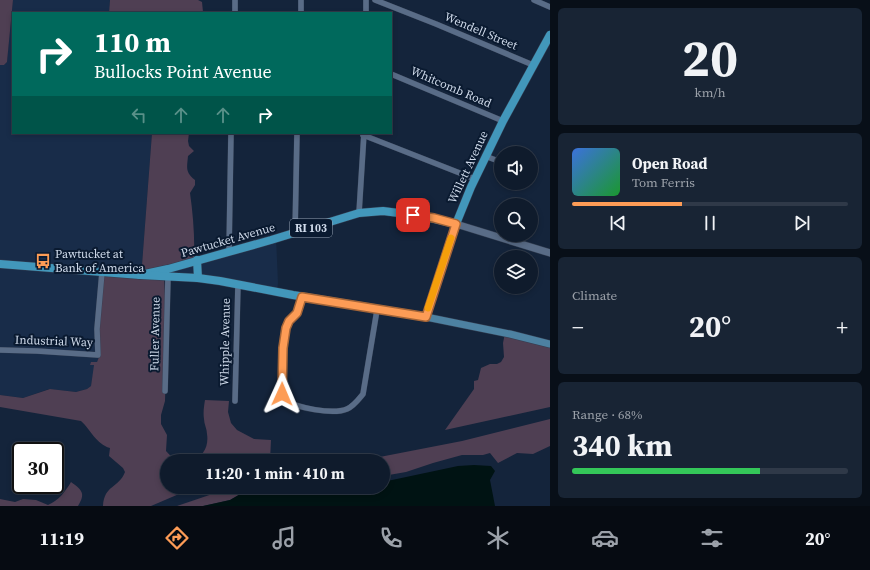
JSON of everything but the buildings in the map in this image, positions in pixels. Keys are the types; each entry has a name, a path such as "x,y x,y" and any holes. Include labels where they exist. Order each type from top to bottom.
{"main road":[{"name":"Willett Avenue","path":"426,317 456,224 485,156 550,35"},
{"name":"Pawtucket Avenue","path":"168,273 197,260 295,233 359,213 383,211 428,217 456,224"},
{"path":"197,260 198,278"},
{"name":"RI 103","path":"0,264 140,275 168,273 238,284 377,310 426,317"},
{"path":"426,317 510,334 550,344"}],"street":[{"path":"235,0 235,12"},
{"path":"301,0 301,12"},
{"path":"366,0 366,12"},
{"name":"Wendell Street","path":"375,0 533,65"},
{"path":"534,0 550,7"},
{"name":"Whitcomb Road","path":"392,74 503,121"},
{"path":"229,252 232,134"},
{"path":"295,233 297,134"},
{"path":"359,213 364,134 475,179"},
{"path":"485,156 494,159"},
{"name":"Pawtucket Avenue","path":"456,224 550,253"},
{"name":"Industrial Way","path":"0,350 98,355 97,329 102,272"},
{"name":"Fuller Avenue","path":"165,391 168,273"},
{"name":"Whipple Avenue","path":"235,401 238,284"},
{"path":"302,297 297,313 289,321 286,328 283,348 282,394 283,399 289,403 315,409 336,412 343,410 356,404 363,394 377,310"}],"shaded area":[{"path":"0,0 13,0 7,62 4,65 0,65"},
{"path":"13,0 110,0 109,12 12,12 12,134 152,134 142,265 133,273 97,362 90,365 95,364 91,386 87,389 76,392 49,389 23,398 0,395 0,65 4,65 7,62"},
{"path":"110,0 198,0 202,2 203,12 109,12"},
{"path":"152,134 189,134 189,146 194,151 188,156 187,167 188,172 195,180 195,185 190,193 194,226 194,260 181,265 164,276 167,334 165,401 161,415 161,424 167,435 166,451 169,454 160,454 160,494 179,494 151,506 103,506 106,494 119,481 125,472 123,468 109,456 110,448 97,440 81,421 0,407 0,395 23,398 50,389 76,392 87,389 91,386 94,365 90,365 91,362 97,362 99,357 101,272 133,273 142,265"},
{"path":"276,237 277,292 153,271"},
{"path":"505,333 550,344 550,407 445,430 474,389 474,381 478,380 481,368 490,364 497,364 501,362 504,357 503,343"},
{"path":"205,400 229,401 228,412 231,423 237,430 254,439 271,440 270,454 202,454 207,443 207,432 204,423"},
{"path":"550,419 550,446 533,454 517,453 498,463 490,453 483,455 462,455 406,472 390,475 390,455 462,441"},
{"path":"458,466 491,466 495,471 490,480 495,506 203,506 230,500 240,494 390,494 390,481"},
{"path":"71,482 82,492 82,498 78,506 0,506 0,499 15,502 23,499 36,500 48,505 55,501 62,494 64,494"},
{"path":"212,494 240,494 230,500 203,506 177,506"}],"slow traffic":[{"path":"428,308 451,238"}],"place":[{"name":"Pawtucket at Bank of America","path":"43,261"}],"route":[{"path":"282,394 283,348 286,328 289,321 297,313 302,297 426,317 456,224 434,218 413,215"}]}
